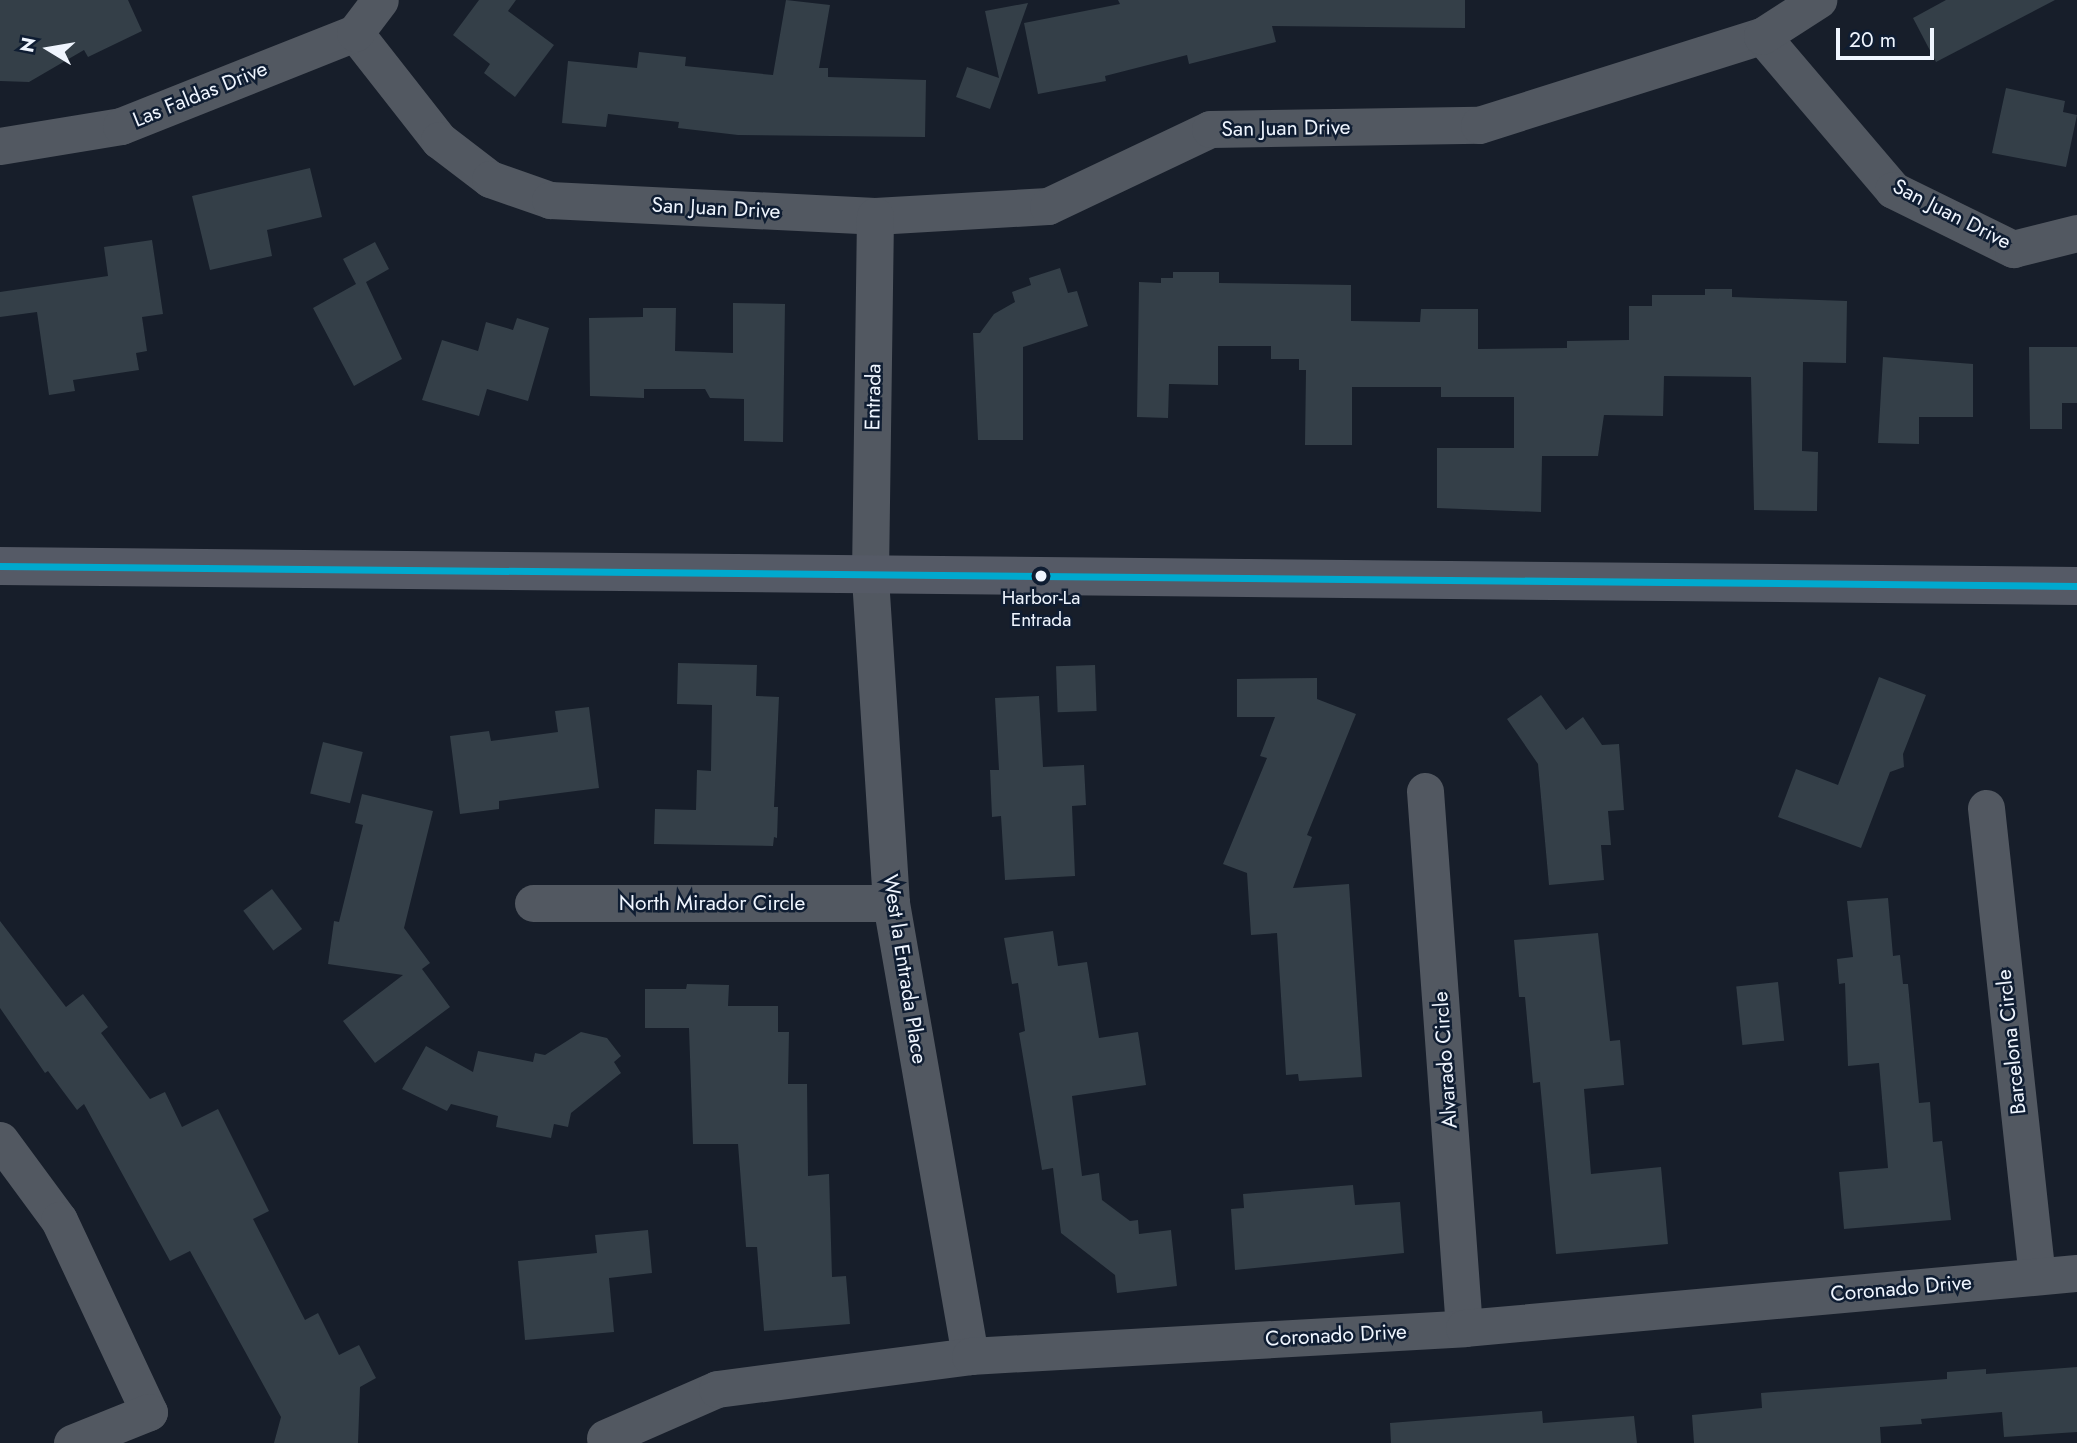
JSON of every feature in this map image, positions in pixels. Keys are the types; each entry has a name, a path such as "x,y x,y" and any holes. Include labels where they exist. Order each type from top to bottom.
{"main road":[{"path":"0,566 870,578 2077,586"}],"street":[{"path":"355,33 380,0"},
{"path":"1762,36 1818,0"},
{"name":"Las Faldas Drive","path":"0,146 121,126 355,33"},
{"name":"San Juan Drive","path":"355,33 439,140 490,179 550,200 875,216 1048,206 1210,129 1479,125 1762,36 1893,190 2013,249 2077,233"},
{"name":"Entrada","path":"870,578 875,216"},
{"name":"West la Entrada Place","path":"870,578 891,903 971,1356"},
{"name":"Alvarado Circle","path":"1425,791 1464,1328"},
{"name":"Barcelona Circle","path":"1986,808 2037,1275"},
{"name":"North Mirador Circle","path":"533,903 891,903"},
{"path":"0,1140 59,1220 149,1412 72,1443"},
{"name":"Coronado Drive","path":"605,1438 717,1389 971,1356 1464,1328 2077,1273"}],"building":[{"path":"0,0 128,0 142,31 88,57 84,50 29,82 0,81"},
{"path":"479,0 516,0 508,11 554,45 515,97 484,73 490,64 453,35"},
{"path":"786,0 830,5 819,68 828,68 828,77 926,80 925,137 738,135 678,128 679,122 608,114 606,127 562,123 568,61 637,68 639,52 686,57 685,66 773,75"},
{"path":"1118,0 1465,0 1465,28 1272,26 1276,42 1189,64 1187,55 1105,76 1106,81 1038,94 1024,23 1120,4"},
{"path":"1946,0 2055,0 1936,62 1913,18"},
{"path":"1028,3 990,109 956,97 967,67 999,78 985,11"},
{"path":"2006,88 2065,101 2063,112 2077,115 2066,167 1992,153"},
{"path":"310,168 322,217 267,230 272,256 210,270 192,196"},
{"path":"152,240 163,314 142,317 147,351 136,353 139,370 73,380 75,391 49,395 37,312 0,317 0,292 108,276 104,247"},
{"path":"375,242 389,269 366,282 402,359 354,386 313,308 356,284 343,259"},
{"path":"1060,268 1068,293 1077,291 1088,326 1023,347 1023,440 978,440 973,333 980,333 994,314 1015,302 1012,292 1031,285 1029,278"},
{"path":"1173,272 1219,272 1219,283 1351,285 1351,321 1420,322 1421,309 1478,309 1478,349 1567,348 1567,341 1629,340 1629,306 1652,306 1652,295 1705,295 1705,289 1732,289 1732,297 1847,301 1846,363 1803,362 1802,451 1818,452 1817,511 1754,510 1751,377 1664,376 1663,416 1604,415 1598,456 1542,456 1541,512 1437,508 1437,448 1514,448 1514,397 1441,397 1441,387 1352,387 1352,445 1305,445 1306,370 1299,370 1299,359 1271,359 1271,346 1218,346 1218,385 1169,384 1168,418 1137,417 1139,282 1161,283 1161,278 1173,278"},
{"path":"733,303 785,304 783,442 744,441 744,399 710,398 705,389 644,389 644,398 590,396 589,318 643,317 643,308 676,308 675,351 733,353"},
{"path":"517,318 549,328 528,401 487,389 479,416 422,400 442,340 478,351 486,322 513,330"},
{"path":"2029,347 2077,347 2077,403 2062,403 2062,429 2030,429"},
{"path":"1883,357 1973,364 1973,417 1919,417 1919,444 1878,443"},
{"path":"678,663 757,665 756,696 779,697 774,807 778,807 777,838 774,837 773,846 654,844 655,809 696,810 697,770 711,771 712,705 677,704"},
{"path":"1095,665 1097,711 1058,712 1056,666"},
{"path":"1879,677 1926,695 1903,754 1904,767 1890,772 1861,848 1778,817 1796,769 1838,785"},
{"path":"1317,678 1317,699 1356,714 1307,835 1312,837 1293,888 1349,884 1362,1077 1299,1081 1298,1074 1286,1075 1277,933 1251,935 1247,873 1223,864 1267,758 1260,756 1275,717 1237,717 1237,679"},
{"path":"1541,695 1566,730 1583,717 1602,745 1619,744 1624,810 1608,811 1611,845 1601,845 1604,880 1549,885 1538,764 1507,719"},
{"path":"1039,696 1043,767 1084,765 1086,805 1072,806 1075,876 1005,880 1001,816 992,817 990,770 999,770 995,698"},
{"path":"589,707 599,788 499,801 499,809 460,814 450,736 489,731 491,741 558,732 555,711"},
{"path":"323,742 363,752 350,803 310,793"},
{"path":"362,794 433,811 404,928 430,963 422,969 450,1007 375,1063 343,1021 403,975 328,964 334,921 339,922 363,825 355,823"},
{"path":"272,889 302,929 273,951 243,911"},
{"path":"1888,898 1893,956 1900,955 1903,984 1908,984 1919,1103 1930,1102 1933,1142 1942,1141 1951,1220 1844,1229 1839,1172 1888,1168 1879,1063 1848,1066 1845,983 1839,984 1837,959 1853,957 1847,901"},
{"path":"0,921 66,1007 83,994 108,1027 101,1033 150,1099 165,1092 182,1127 218,1109 269,1211 253,1219 305,1320 318,1313 339,1355 359,1345 376,1378 360,1387 358,1443 274,1443 281,1417 190,1251 170,1261 84,1104 77,1110 48,1071 45,1073 0,1008"},
{"path":"1053,931 1058,966 1087,962 1099,1038 1138,1032 1146,1085 1072,1096 1082,1176 1099,1173 1102,1200 1130,1221 1138,1220 1139,1234 1171,1230 1177,1286 1117,1293 1115,1275 1061,1233 1053,1168 1042,1170 1019,1033 1025,1031 1018,983 1012,984 1004,938"},
{"path":"1598,933 1610,1041 1620,1040 1624,1085 1584,1089 1591,1174 1661,1167 1668,1244 1556,1254 1540,1082 1533,1083 1525,997 1519,997 1514,940"},
{"path":"1778,982 1784,1041 1742,1045 1736,986"},
{"path":"687,984 729,985 728,1006 778,1006 778,1032 789,1032 788,1084 807,1084 808,1176 829,1174 832,1277 846,1276 850,1324 764,1331 757,1247 746,1247 738,1144 693,1144 689,1028 645,1028 645,989 686,989"},
{"path":"581,1032 607,1038 621,1056 614,1062 621,1073 571,1113 568,1127 554,1124 551,1138 496,1127 498,1116 451,1104 447,1111 402,1089 426,1046 473,1072 478,1051 533,1062 535,1053 545,1055"},
{"path":"1353,1185 1355,1205 1400,1202 1404,1253 1235,1270 1231,1209 1244,1208 1243,1194"},
{"path":"648,1230 652,1273 609,1278 614,1332 525,1340 518,1261 597,1253 595,1235"},
{"path":"2077,1367 2077,1432 2004,1437 2002,1412 1921,1419 1922,1424 1880,1427 1881,1443 1694,1443 1692,1415 1762,1408 1761,1393 1947,1379 1947,1372 1986,1369 1986,1374"},
{"path":"1542,1411 1543,1423 1634,1416 1637,1443 1391,1443 1390,1423"}],"transit line":[{"path":"0,566 2077,586"}],"place":[{"name":"Harbor-La Entrada","path":"1041,576"}]}
